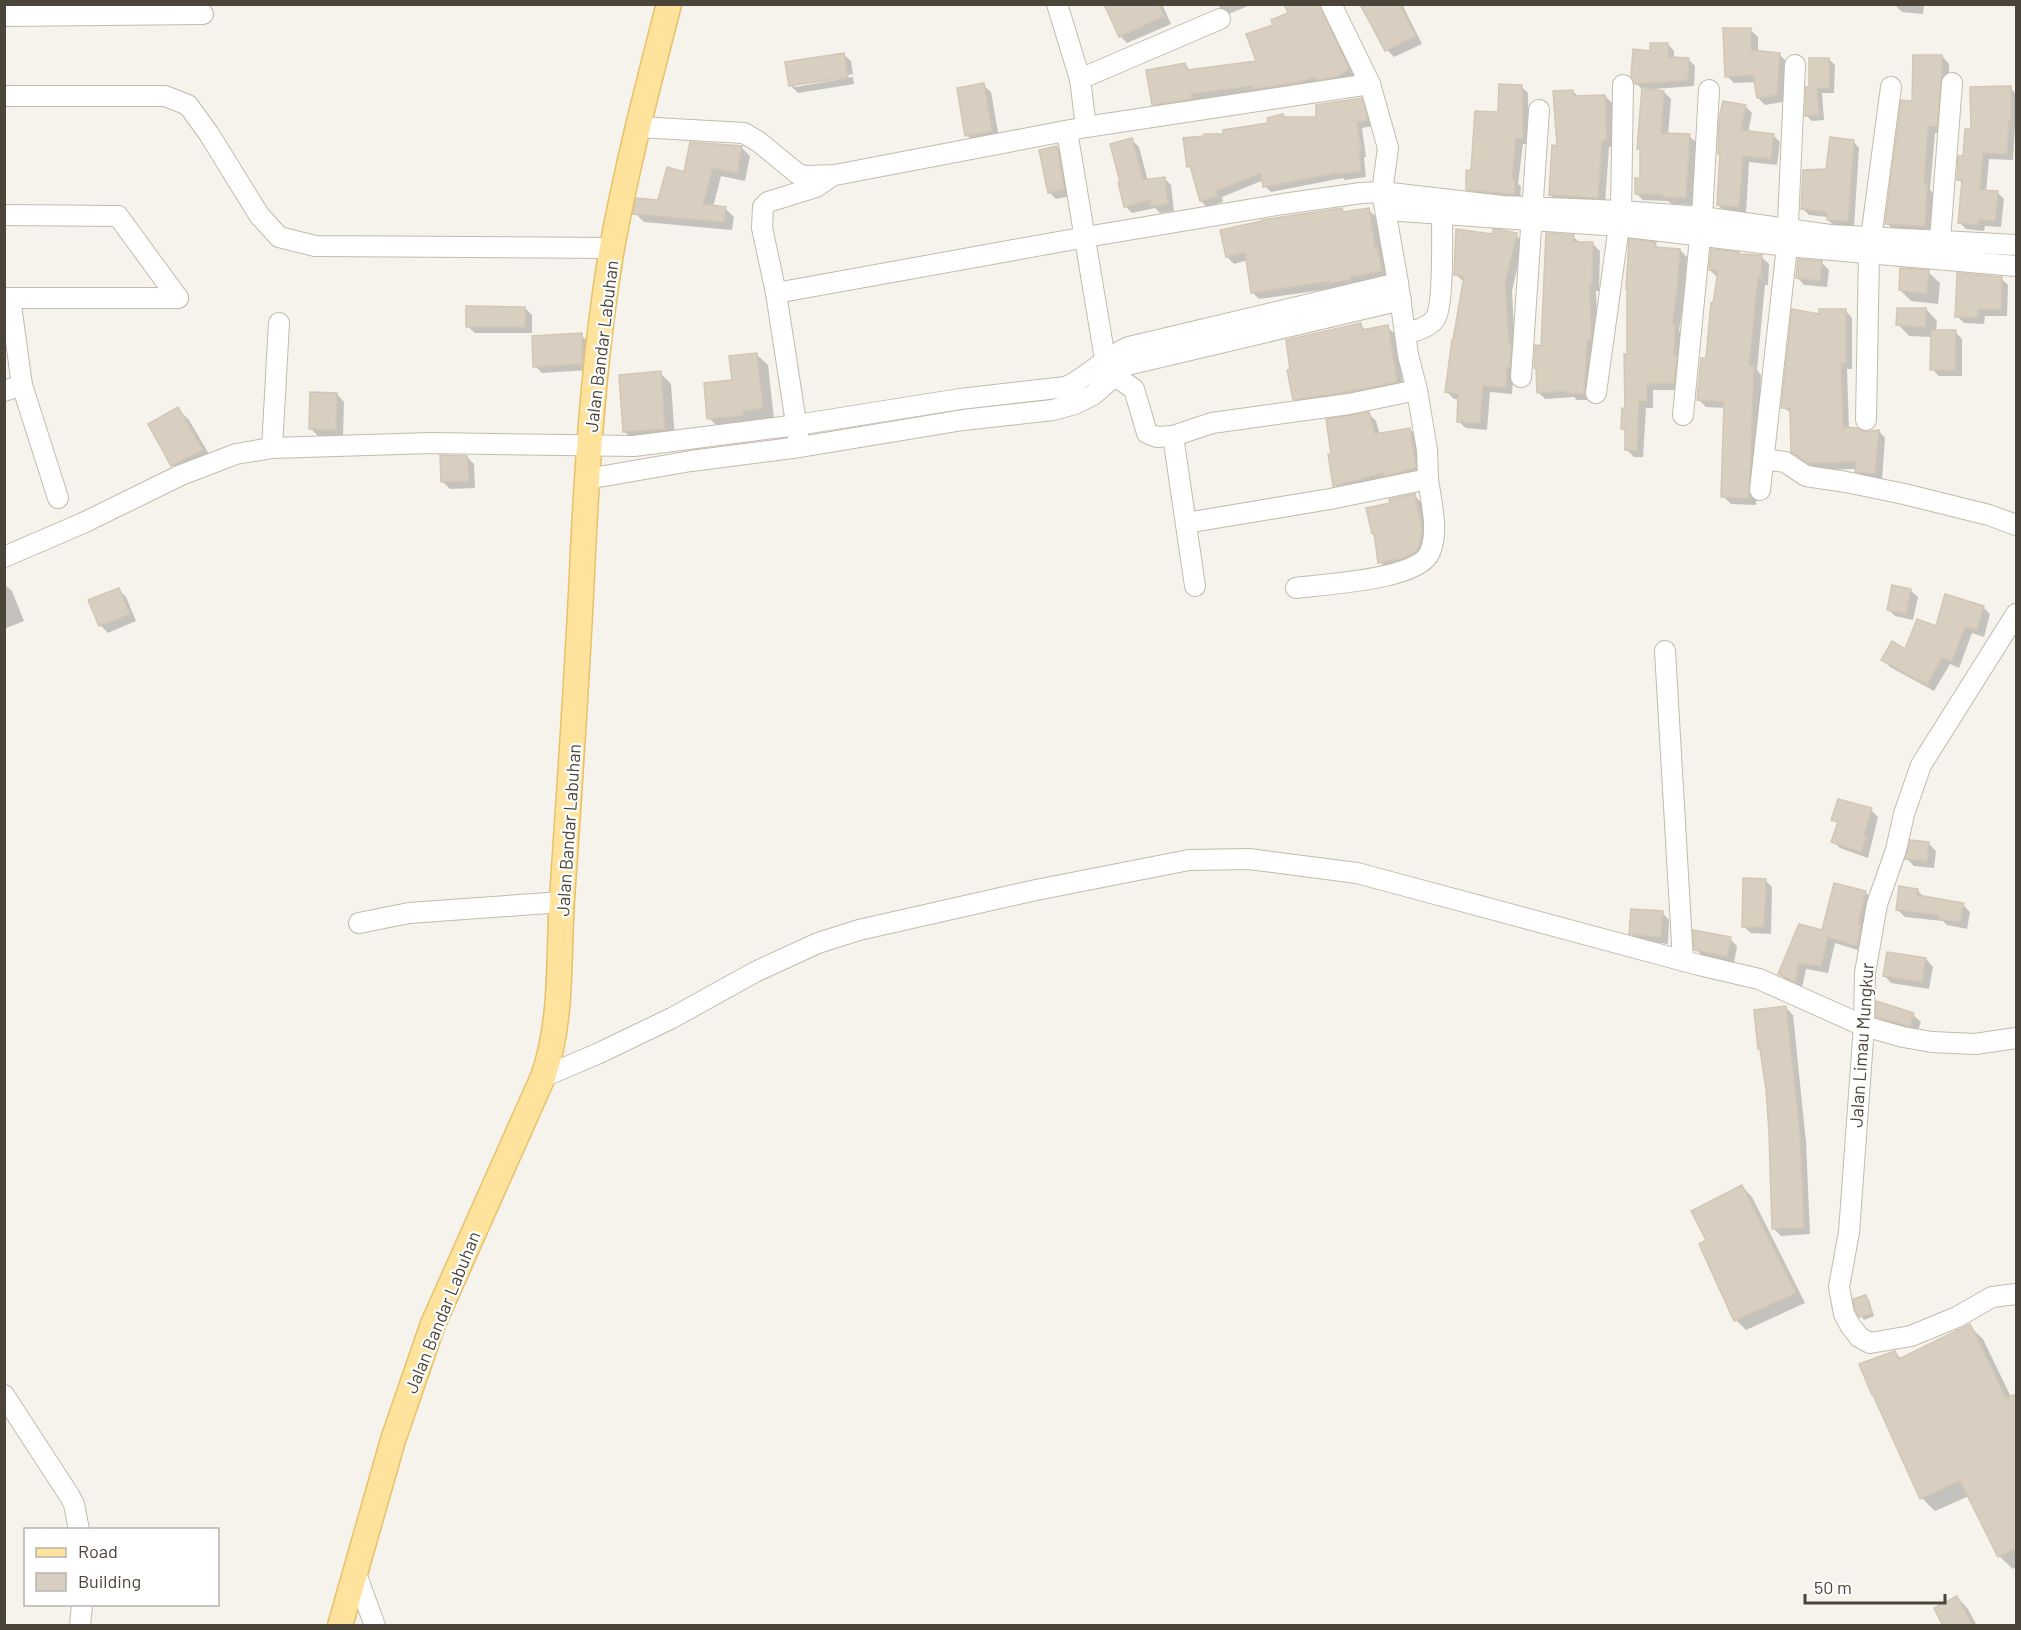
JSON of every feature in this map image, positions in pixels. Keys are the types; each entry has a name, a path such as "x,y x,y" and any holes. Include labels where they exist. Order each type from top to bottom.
{"main road":[{"name":"Jalan Bandar Labuhan","path":"340,1626 393,1440 434,1324 543,1077 550,1054 558,1011 562,902 580,643 589,446 612,248 638,127 669,4"}],"street":[{"path":"1057,4 1080,79 1086,127"},
{"path":"1296,588 1405,572 1426,559 1432,547 1434,526 1427,450 1417,390 1408,355 1384,201 1388,148 1370,84 1330,4"},
{"path":"4,16 203,14"},
{"path":"1080,79 1220,19"},
{"path":"1760,490 1786,238 1795,65"},
{"path":"1939,250 1952,83"},
{"path":"638,127 744,133 759,142 798,174 805,176 835,175 1086,127 1370,84"},
{"path":"1596,393 1620,218 1623,85"},
{"path":"1866,420 1871,245 1891,87"},
{"path":"1683,415 1701,226 1709,90"},
{"path":"4,96 165,96 188,105 209,134 259,215 279,237 288,240 315,246 612,248"},
{"path":"1521,377 1539,110"},
{"path":"1066,131 1109,367 1134,389 1147,433 1157,437 1173,436 1212,423 1349,404 1417,390"},
{"path":"800,447 776,293 762,228 762,207 768,202 816,187 835,175"},
{"path":"776,293 1325,197 1701,226 1786,238 1939,250 2016,266"},
{"path":"1384,201 1442,214 1531,214"},
{"path":"1405,333 1417,331 1435,318 1439,303 1442,214"},
{"path":"4,215 118,216 178,298 7,298 13,388 58,498"},
{"path":"1939,250 2016,245"},
{"path":"4,557 83,523 181,475 236,454 272,448 431,443 634,446 796,425 960,399 1066,387 1109,367 1127,365 1132,355 1399,292"},
{"path":"272,448 279,323"},
{"path":"587,479 963,420 1053,410 1075,404 1093,395 1109,367"},
{"path":"1173,436 1195,586"},
{"path":"689,439 691,461"},
{"path":"1764,459 1785,462 1806,476 1904,494 1989,515 2016,525"},
{"path":"1186,523 1330,499 1428,479"},
{"name":"Jalan Limau Mungkur","path":"2016,614 1921,765 1896,850 1877,904 1865,973 1864,1026 1849,1232 1839,1287 1844,1314 1850,1325 1860,1337 1870,1343 1911,1336 1957,1317 1992,1297 2016,1294"},
{"path":"1665,651 1683,961"},
{"path":"543,1077 672,1018 755,972 818,943 859,930 1036,890 1189,860 1249,859 1357,873 1683,961 1759,979 1864,1026 1932,1042 1975,1044 2016,1038"},
{"path":"359,923 419,912 562,902"},
{"path":"4,1395 74,1504 79,1528"},
{"path":"355,1571 375,1626"},
{"path":"80,1626 82,1606"}],"building":[{"path":"1104,4 1159,4 1164,16 1119,37"},
{"path":"1284,4 1319,4 1349,69 1337,77 1315,80 1315,77 1300,82 1252,89 1252,86 1191,94 1192,99 1152,105 1146,70 1185,63 1187,70 1256,61 1246,34 1273,25 1271,20 1288,13"},
{"path":"1360,4 1399,4 1416,36 1385,51"},
{"path":"1723,28 1751,28 1751,50 1780,53 1777,95 1757,98 1753,75 1725,77"},
{"path":"1650,43 1668,43 1668,57 1689,58 1688,80 1635,84 1631,76 1633,49 1650,51"},
{"path":"844,53 848,77 789,86 785,62"},
{"path":"1913,55 1942,55 1937,127 1928,126 1924,185 1927,185 1925,226 1885,224 1901,100 1912,101"},
{"path":"1809,58 1829,58 1829,88 1817,88 1819,115 1805,116 1806,87 1809,87"},
{"path":"984,83 992,131 965,136 957,88"},
{"path":"1499,84 1522,85 1523,138 1516,138 1512,178 1515,178 1514,194 1466,190 1466,170 1471,170 1475,111 1498,112"},
{"path":"2011,86 2011,121 2009,121 2007,154 1983,153 1980,190 1998,191 1995,221 1979,220 1978,225 1958,223 1962,180 1957,180 1958,156 1963,156 1965,129 1971,129 1970,87"},
{"path":"1642,87 1664,91 1661,133 1690,134 1686,198 1663,197 1663,194 1635,194 1635,178 1640,178 1640,149 1637,149"},
{"path":"1573,90 1574,96 1605,95 1607,140 1602,141 1598,198 1549,195 1552,145 1557,146 1553,91"},
{"path":"1362,98 1368,120 1357,122 1361,171 1337,175 1337,173 1263,187 1261,173 1216,191 1218,197 1200,201 1190,166 1187,167 1183,138 1204,136 1204,134 1223,134 1223,130 1268,123 1267,118 1283,114 1284,117 1316,117 1316,105"},
{"path":"1723,101 1746,105 1741,130 1774,134 1771,159 1743,156 1739,207 1717,205 1720,154 1718,154 1719,118"},
{"path":"1830,137 1854,140 1848,221 1827,220 1827,212 1801,209 1803,170 1826,169"},
{"path":"1132,138 1143,180 1165,177 1168,204 1151,206 1151,200 1124,207 1110,144"},
{"path":"690,142 742,146 737,173 713,168 703,204 726,207 724,222 633,214 636,198 658,200 667,167 684,172"},
{"path":"1057,146 1064,189 1048,193 1039,150"},
{"path":"1342,208 1343,212 1369,208 1375,248 1377,247 1382,271 1350,277 1351,280 1329,283 1329,281 1251,293 1245,253 1226,257 1220,230 1262,220"},
{"path":"1456,229 1492,234 1493,229 1517,233 1505,283 1509,344 1511,344 1506,388 1483,386 1480,423 1457,422 1458,394 1445,392 1464,276 1454,275"},
{"path":"1546,233 1574,235 1573,242 1593,242 1592,285 1590,285 1591,339 1587,339 1584,394 1568,393 1568,391 1537,393 1536,368 1534,368 1535,345 1541,346"},
{"path":"1629,239 1656,242 1655,247 1680,249 1672,325 1675,325 1674,356 1677,356 1674,383 1647,384 1647,401 1639,401 1637,451 1625,450 1625,429 1621,429 1622,408 1625,409 1624,354 1627,354 1626,289"},
{"path":"1711,249 1762,255 1749,365 1754,366 1749,498 1721,497 1724,402 1697,400 1701,358 1706,358 1711,303 1713,303 1718,271 1709,270"},
{"path":"1798,259 1822,261 1820,281 1796,278"},
{"path":"1900,268 1929,270 1927,294 1899,290"},
{"path":"1957,273 2002,277 2001,309 1978,309 1978,317 1955,317"},
{"path":"466,306 525,307 525,327 466,327"},
{"path":"1897,308 1926,308 1925,327 1896,325"},
{"path":"1792,309 1819,314 1819,309 1846,309 1846,363 1841,363 1843,427 1857,428 1865,432 1879,430 1875,474 1855,472 1856,462 1808,463 1791,452 1790,408 1781,408"},
{"path":"1361,323 1362,330 1388,325 1397,382 1293,400 1287,370 1290,370 1286,340"},
{"path":"1931,330 1956,330 1955,370 1930,370"},
{"path":"582,333 582,364 533,367 532,336"},
{"path":"757,353 763,408 743,411 743,415 707,419 704,383 732,380 729,356"},
{"path":"661,371 665,429 623,432 619,375"},
{"path":"310,392 337,393 336,430 309,429"},
{"path":"178,407 203,450 171,466 148,424"},
{"path":"1369,412 1375,434 1410,428 1416,468 1384,476 1384,473 1333,486 1326,419"},
{"path":"440,455 467,456 469,481 441,482"},
{"path":"1415,494 1422,529 1419,546 1415,552 1404,558 1378,563 1374,533 1372,534 1366,508 1390,503 1389,499"},
{"path":"1892,585 1911,589 1906,614 1887,610"},
{"path":"119,588 130,614 99,626 88,600"},
{"path":"1945,594 1984,606 1977,630 1965,627 1952,661 1942,658 1927,685 1881,660 1892,641 1905,649 1917,619 1936,626"},
{"path":"1838,799 1872,808 1864,835 1867,836 1861,852 1831,842 1838,822 1831,820"},
{"path":"1910,840 1929,842 1927,861 1905,859"},
{"path":"1743,878 1766,879 1764,927 1742,927"},
{"path":"1834,883 1866,891 1858,925 1861,926 1857,946 1828,937 1821,966 1799,963 1795,982 1778,974 1799,924 1822,930"},
{"path":"1899,886 1918,889 1917,895 1964,903 1960,922 1938,919 1939,915 1896,910"},
{"path":"1631,909 1663,911 1661,937 1629,934"},
{"path":"1693,930 1731,937 1727,956 1694,950"},
{"path":"1887,952 1926,958 1922,982 1883,976"},
{"path":"1876,1001 1914,1013 1910,1026 1876,1017"},
{"path":"1786,1006 1800,1134 1804,1228 1772,1229 1766,1090 1760,1049 1758,1049 1754,1010"},
{"path":"1742,1185 1796,1293 1734,1321 1699,1244 1706,1240 1691,1211"},
{"path":"1866,1295 1872,1313 1859,1317 1853,1299"},
{"path":"1970,1324 2006,1398 2016,1394 2016,1548 1998,1557 1960,1481 1920,1499 1859,1364 1895,1351 1899,1359"},
{"path":"1957,1596 1973,1626 1943,1626 1934,1608"}]}
